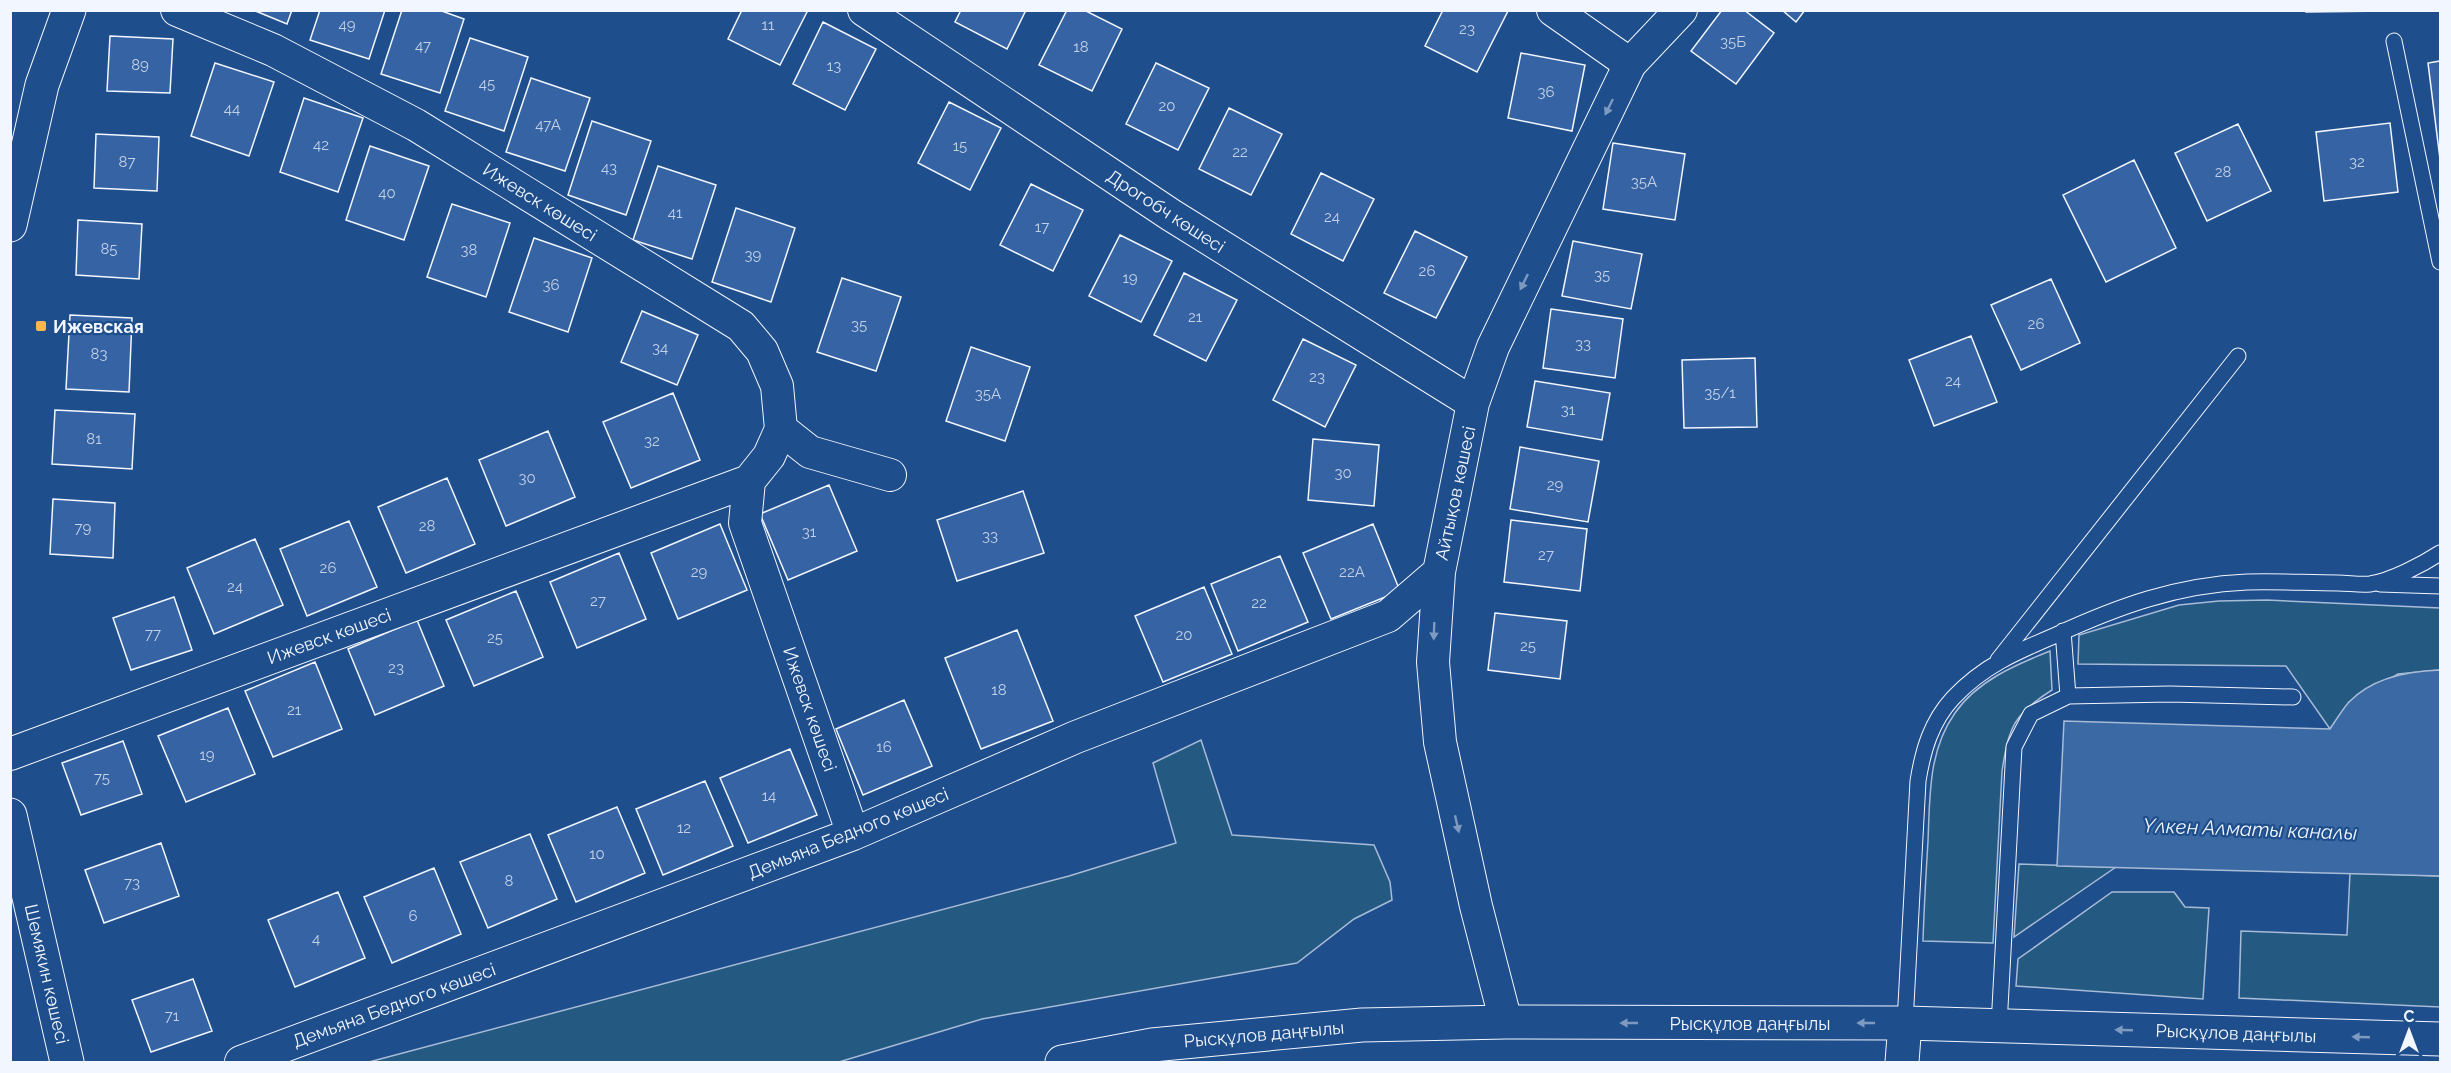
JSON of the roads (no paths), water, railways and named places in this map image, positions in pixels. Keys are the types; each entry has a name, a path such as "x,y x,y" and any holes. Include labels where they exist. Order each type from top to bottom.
{"main road":[{"path":"11,223 42,85 69,10"},
{"name":"Шемякин көшесі","path":"10,815 67,1062"},
{"name":"Рысқұлов даңғылы","path":"1062,1062 1154,1054 1362,1025 1506,1022 1905,1023 2440,1039"},
{"path":"1902,1062 1905,1023"}],"street":[{"name":"Ижевск көшесі","path":"10,754 749,481 769,456 781,429 777,386 762,351 741,326 416,125 273,50 177,10"},
{"name":"Дрогобч көшесі","path":"864,10 1171,215 1473,403"},
{"path":"1554,10 1630,64"},
{"name":"Айтықов көшесі","path":"1506,1022 1476,906 1440,742 1433,662 1439,572 1473,403 1493,347 1630,64 1681,10"},
{"path":"781,429 810,452 890,475"},
{"name":"Ижевск көшесі","path":"749,481 745,523 854,834"},
{"name":"Демьяна Бедного көшесі","path":"241,1062 854,834 1076,737 1388,616 1439,572"}],"lane":[{"path":"2394,41 2440,262"},
{"path":"1997,661 2238,356"},
{"path":"2371,584 2411,569 2440,552"},
{"path":"1905,1023 1918,781 1923,751 1934,724 1951,700 1973,678 1997,661 2144,598 2189,588 2247,582 2440,586"},
{"path":"2063,632 2068,696"},
{"path":"1999,1026 2014,747 2031,714 2068,696 2170,694 2293,697"}],"water":[{"name":"Үлкен Алматы каналы","path":"2440,670 2440,876 2057,866 2064,721 2330,729 2358,693 2380,681 2403,674"}],"place":[{"name":"Ижевская","path":"41,326"}]}
